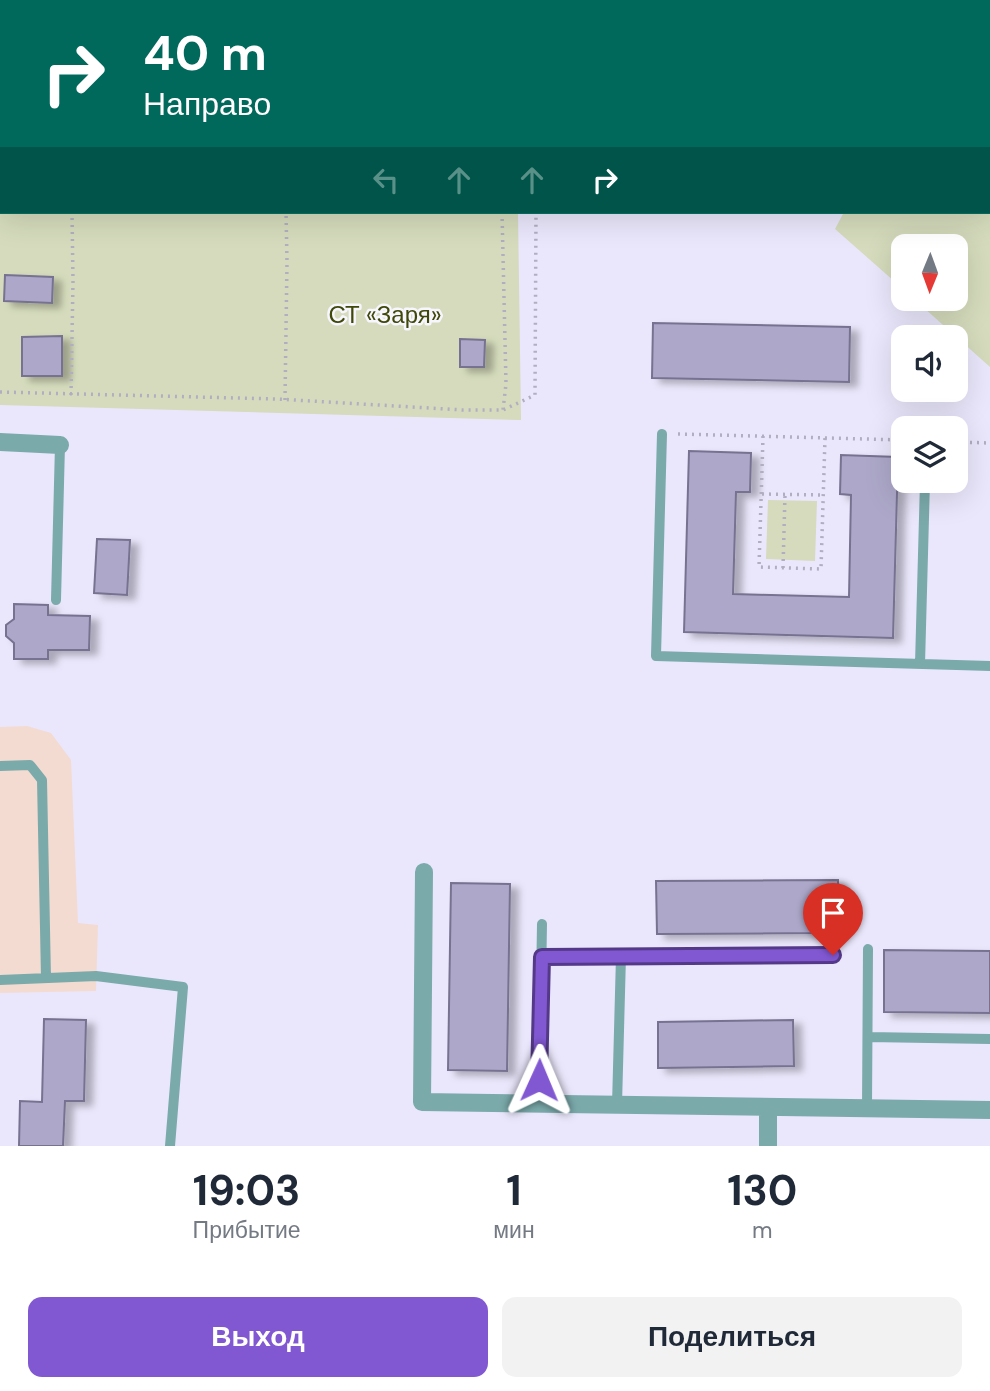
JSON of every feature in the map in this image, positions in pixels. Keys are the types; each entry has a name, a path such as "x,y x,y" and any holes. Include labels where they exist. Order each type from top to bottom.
{"street":[{"path":"0,442 60,445"},
{"path":"424,872 422,1102 990,1110"},
{"path":"768,1108 768,1146"}],"lane":[{"path":"662,434 656,656 990,666"},
{"path":"56,600 60,445"},
{"path":"919,664 925,493"},
{"path":"0,766 30,765 42,779 46,978"},
{"path":"539,1104 542,924"},
{"path":"867,1108 868,949"},
{"path":"542,957 833,955"},
{"path":"617,1105 621,956"},
{"path":"0,980 96,976 183,987 170,1146"},
{"path":"867,1037 990,1038"}],"path":[{"path":"71,395 72,214"},
{"path":"285,400 286,214"},
{"path":"502,214 506,384 503,410"},
{"path":"0,392 285,400 503,410 534,394 536,214"},
{"path":"662,434 891,440"},
{"path":"763,436 760,567 783,568 821,569 825,438"},
{"path":"968,442 990,443"},
{"path":"762,494 823,495"},
{"path":"783,568 785,494"}],"shaded area":[{"path":"27,726 51,733 71,760 78,923 98,925 96,991 0,993 0,727"}],"green space":[{"name":"СТ «Заря»","path":"0,214 518,214 521,420 0,405"},
{"path":"843,214 990,214 990,367 968,347 968,325 943,325 929,312 968,312 968,234 891,234 891,278 835,229"},
{"path":"768,500 817,501 815,561 766,559"}],"building":[{"path":"5,275 53,277 52,303 4,301"},
{"path":"653,323 850,327 849,382 652,378"},
{"path":"62,336 62,376 22,376 22,337"},
{"path":"460,339 485,340 484,367 460,367"},
{"path":"689,451 751,453 750,492 736,492 733,594 849,597 851,495 840,494 841,455 891,457 891,493 897,493 893,638 684,632"},
{"path":"97,539 130,540 127,595 94,593"},
{"path":"14,604 48,605 48,615 90,616 89,650 48,650 48,659 14,659 14,643 6,636 6,625 14,619"},
{"path":"838,880 839,933 657,934 656,881"},
{"path":"451,883 510,884 507,1071 448,1070"},
{"path":"884,950 990,951 990,1013 884,1012"},
{"path":"44,1019 86,1020 84,1101 65,1101 63,1146 19,1146 20,1101 42,1102"},
{"path":"793,1020 794,1066 658,1068 658,1022"}],"route":[{"path":"539,1080 542,957 833,955"}]}
